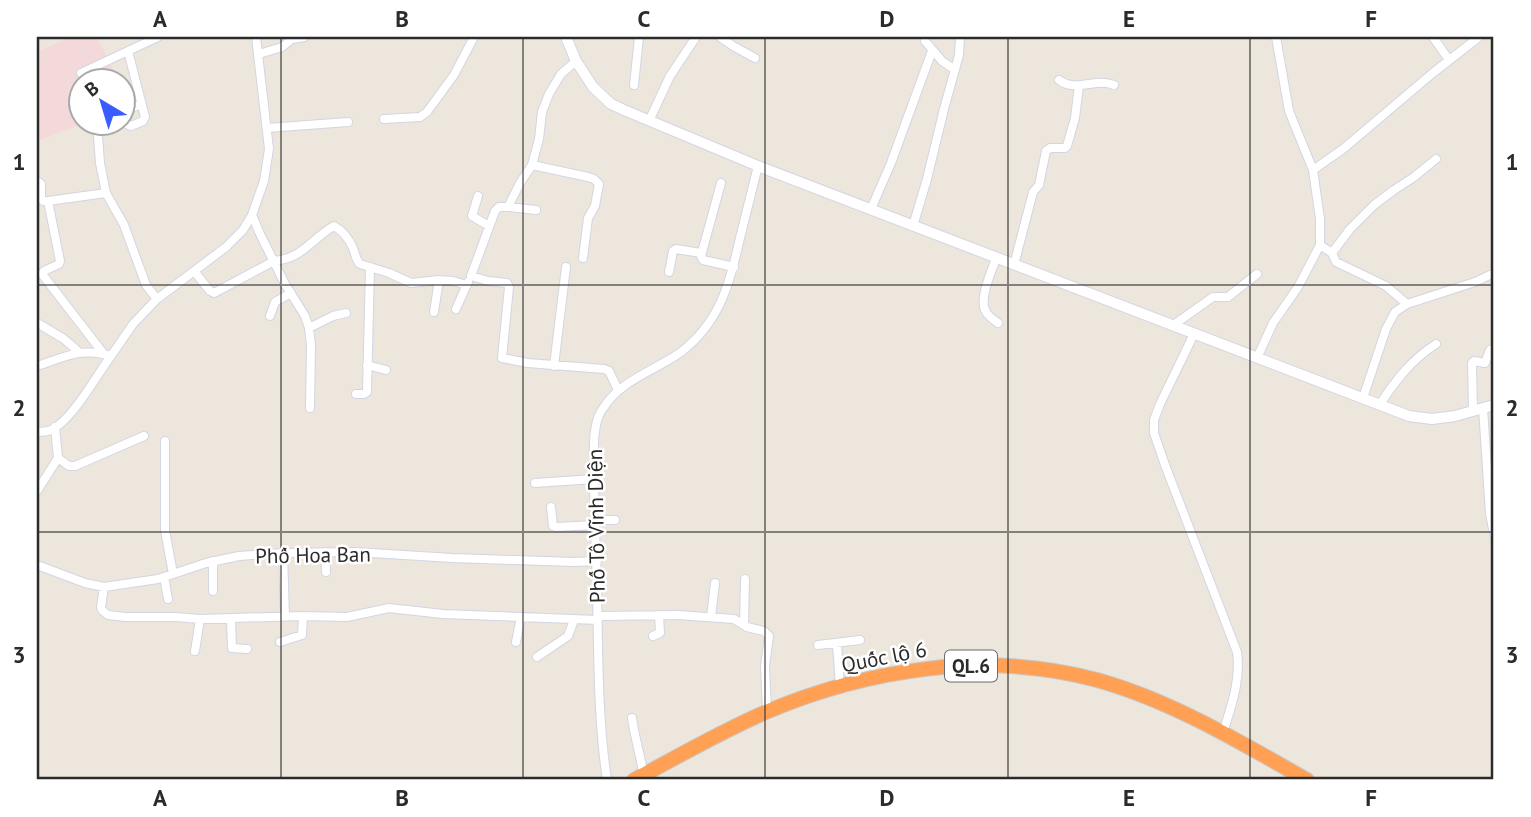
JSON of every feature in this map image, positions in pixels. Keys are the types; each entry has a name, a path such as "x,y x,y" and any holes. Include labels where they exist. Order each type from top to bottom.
{"highway":[{"name":"Quốc lộ 6","path":"639,778 696,746 767,712 840,686 901,672 962,666 1043,670 1096,680 1161,704 1223,733 1307,780"}],"street":[{"path":"96,66 158,37"},
{"path":"37,432 55,427 82,398 107,354 157,299 226,247 245,228 261,191 269,149 256,37"},
{"path":"259,54 303,37"},
{"path":"384,119 420,117 427,112 454,75 474,37"},
{"path":"634,85 639,37"},
{"path":"649,121 670,76 696,37"},
{"path":"720,37 755,58"},
{"path":"913,226 961,47 960,37"},
{"path":"1257,358 1273,323 1306,274 1320,245 1320,219 1312,170 1289,111 1276,37"},
{"path":"1433,37 1449,61"},
{"path":"1312,170 1343,149 1479,37"},
{"path":"570,38 576,61 602,96 611,103 758,166 1409,416 1432,419 1455,416 1494,405"},
{"path":"925,41 942,61 955,70"},
{"path":"128,51 145,117 136,124"},
{"path":"871,209 932,51"},
{"path":"508,207 532,165 542,112 549,94 561,74 576,61"},
{"path":"1059,80 1066,85 1106,82 1114,85"},
{"path":"1014,265 1033,192 1039,185 1046,150 1065,148 1068,143 1077,111 1079,86"},
{"path":"136,106 141,104"},
{"path":"267,128 348,122"},
{"path":"98,136 106,192 124,225 146,285 157,299"},
{"path":"1332,253 1350,229 1374,205 1436,159"},
{"path":"532,165 588,177 599,184 595,206 588,218 583,258"},
{"name":"Phố Tô Vĩnh Diện","path":"607,780 599,707 594,433 603,407 618,390 670,360 699,337 718,310 733,267 758,166"},
{"path":"37,181 41,184 43,201 106,192"},
{"path":"721,183 701,258 733,267"},
{"path":"478,196 472,216 489,226"},
{"path":"48,201 60,261 44,271 43,275 107,354"},
{"path":"456,309 495,211 499,207 536,210"},
{"path":"252,215 309,328 310,408"},
{"path":"194,271 211,293 214,293 274,261 294,256 334,226 349,240 358,262 411,283 439,280 467,285"},
{"path":"245,228 260,234"},
{"path":"1320,245 1332,253 1336,262 1391,290 1407,304"},
{"path":"669,272 676,248 701,253"},
{"path":"996,258 983,304 987,314 999,323"},
{"path":"356,394 366,392 370,267"},
{"path":"554,366 566,267"},
{"path":"1363,398 1388,323 1395,313 1407,304 1475,282 1494,273"},
{"path":"1172,326 1213,297 1224,298 1232,295 1257,274"},
{"path":"471,276 507,283 509,287 502,358 554,366 604,369 609,371 618,390"},
{"path":"434,312 439,280"},
{"path":"270,316 275,302 291,293"},
{"path":"309,328 333,316 346,313"},
{"path":"39,324 79,352"},
{"path":"1194,334 1160,404 1154,420 1154,433 1237,652 1239,673 1223,733"},
{"path":"1380,404 1406,367 1436,344"},
{"path":"1490,350 1485,363 1472,363 1494,534"},
{"path":"37,366 79,352 107,354"},
{"path":"367,365 386,370"},
{"path":"37,491 58,458 55,427"},
{"path":"58,458 69,466 75,466 144,436"},
{"path":"165,441 168,599"},
{"path":"535,483 594,479"},
{"path":"551,507 552,526 556,527 615,520"},
{"path":"325,552 326,572"},
{"path":"283,553 285,616"},
{"name":"Phố Hoa Ban","path":"37,565 85,583 104,587 169,575 239,556 283,553 381,553 452,558 597,561"},
{"path":"213,562 213,591"},
{"path":"744,579 744,624"},
{"path":"710,617 715,583"},
{"path":"104,587 101,607 105,614 126,617 347,617 389,608 443,614 574,620 659,615 734,619 750,628 764,631 769,636 765,666 767,712"},
{"path":"653,636 660,633 659,615"},
{"path":"280,642 302,635 303,616"},
{"path":"516,642 521,617"},
{"path":"195,652 200,619"},
{"path":"231,619 232,648 247,649"},
{"path":"537,657 568,636 574,620"},
{"path":"818,645 860,640"},
{"path":"837,644 840,686"},
{"path":"632,718 639,778"}],"shaded area":[{"path":"71,37 97,37 111,66 66,66 66,130 37,141 37,52"}]}
